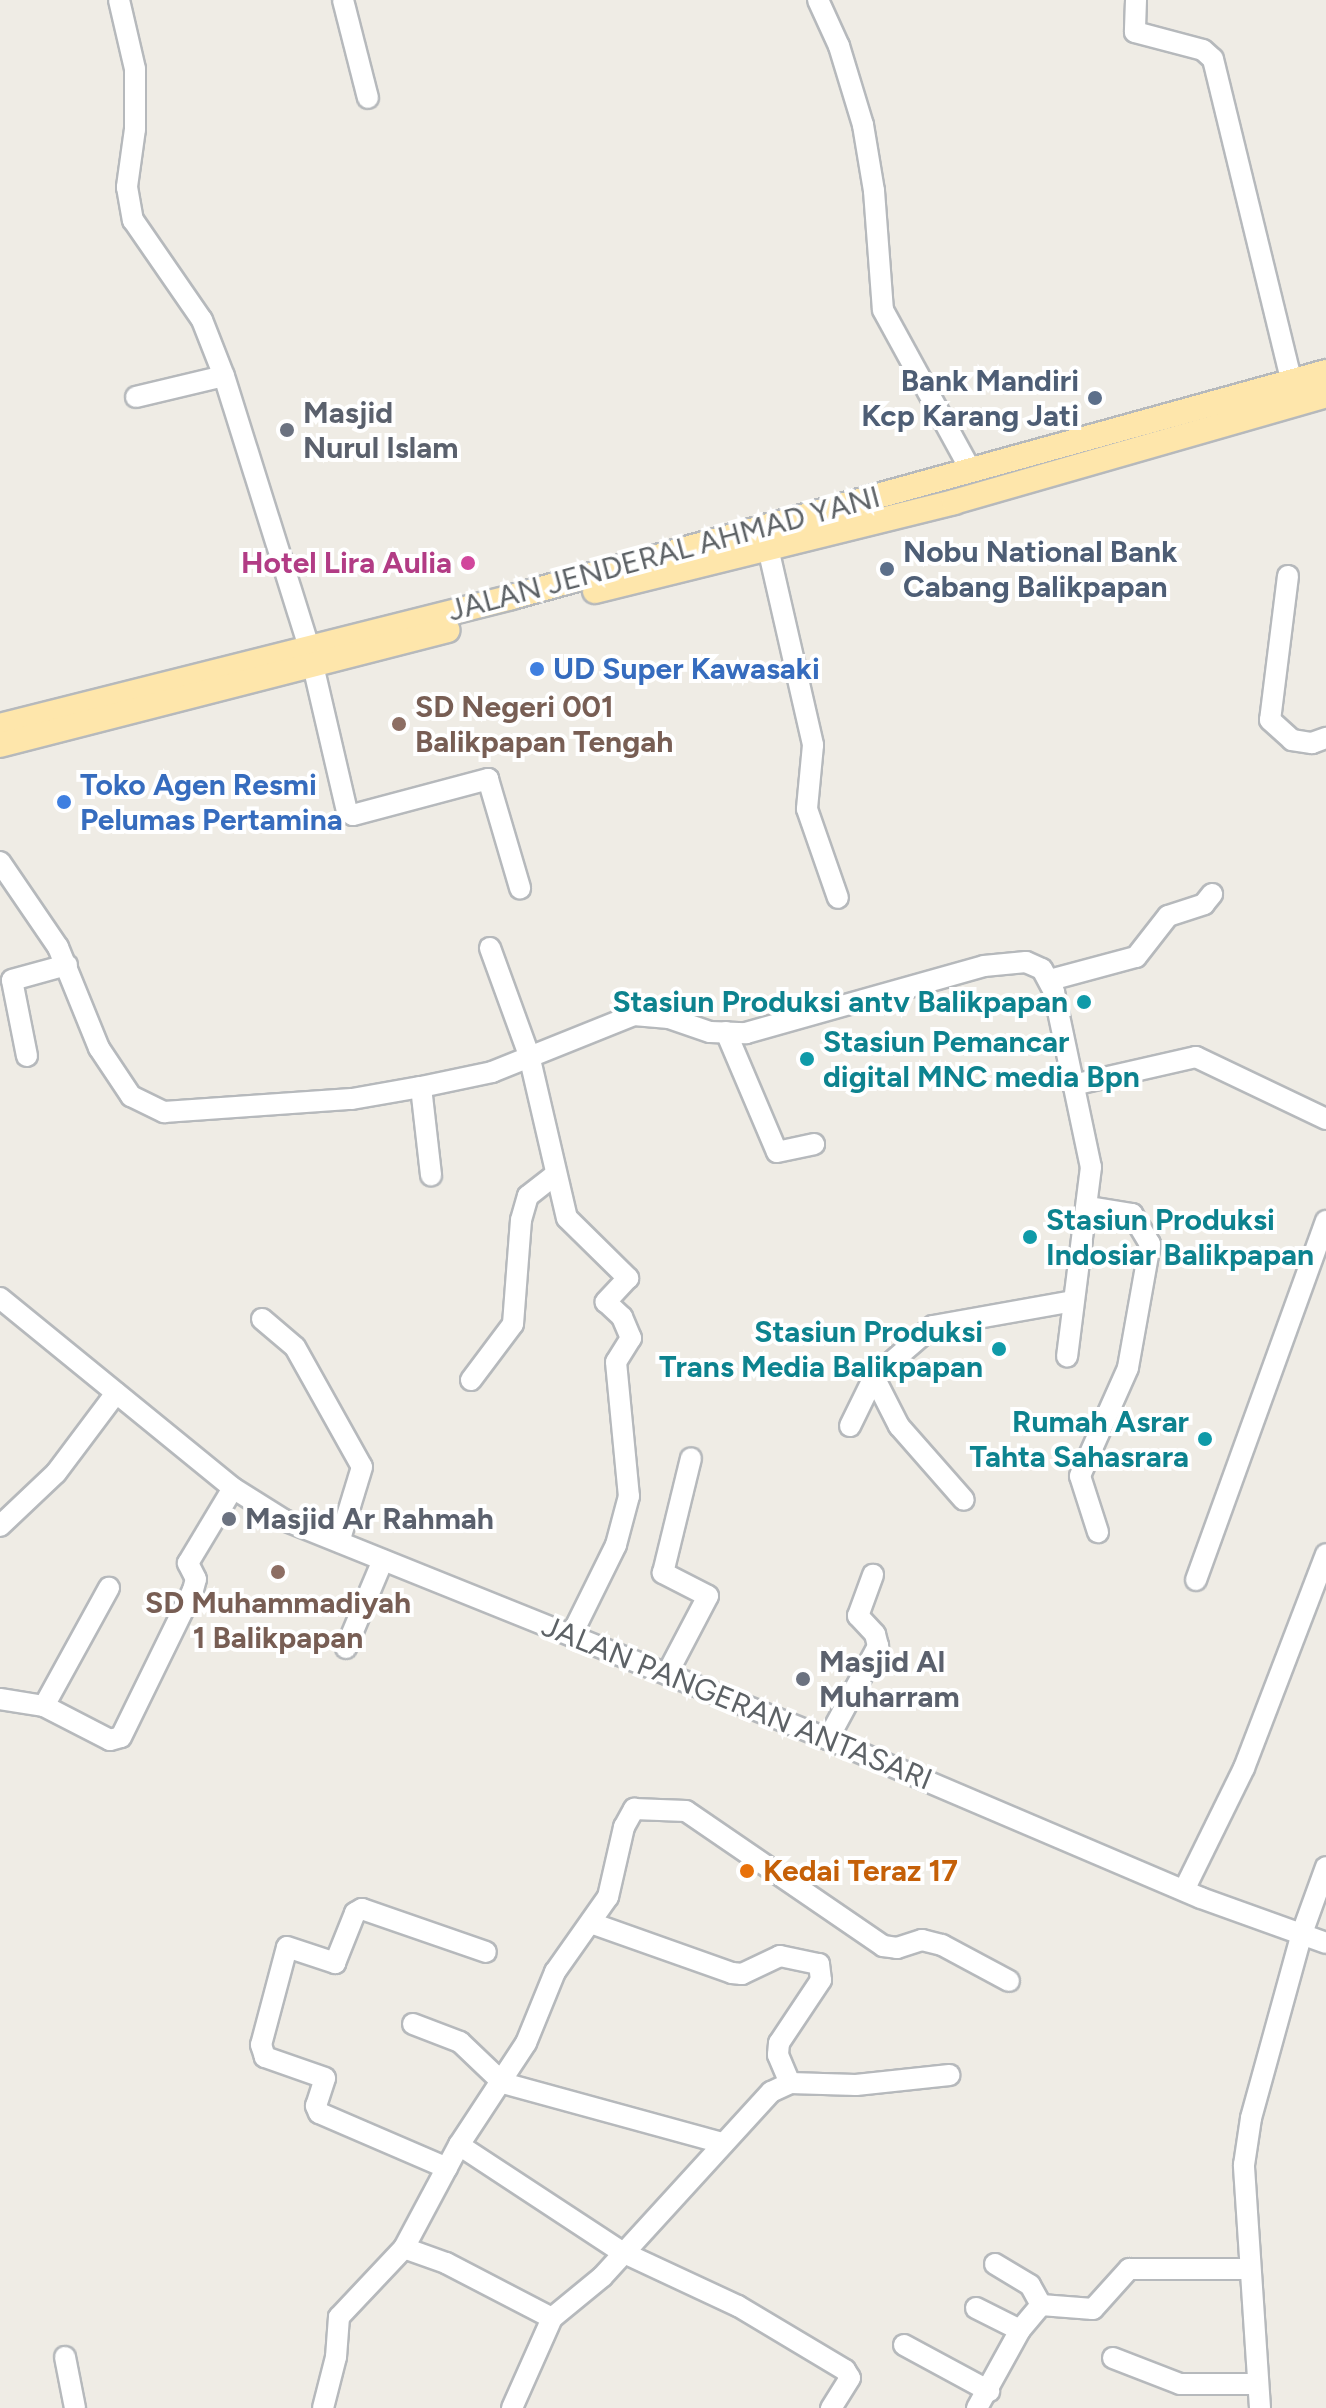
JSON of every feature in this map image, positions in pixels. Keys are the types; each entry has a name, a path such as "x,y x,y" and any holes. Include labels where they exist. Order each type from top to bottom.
{"main road":[{"name":"JALAN JENDERAL AHMAD YANI","path":"0,745 1326,372"},
{"name":"JALAN JENDERAL AHMAD YANI","path":"0,726 310,657 954,502 1326,395"}],"street":[{"path":"119,0 135,69 135,129 127,187 133,220 202,320 224,376 310,657 349,814 488,779 520,888"},
{"path":"343,0 368,98"},
{"path":"818,0 839,46 863,125 874,191 883,310 971,471"},
{"path":"1136,0 1135,32 1203,50 1213,59 1291,380"},
{"path":"136,397 224,376"},
{"path":"768,548 813,745 807,809 838,898"},
{"path":"1288,576 1270,720 1292,740 1312,743 1326,738"},
{"path":"0,862 67,965 99,1048 131,1096 152,1110 184,1113 340,1100 421,1087 492,1072 634,1015 726,1032 794,1022 1000,962 1026,962 1050,980 1091,1167 1067,1356"},
{"path":"1050,980 1136,957 1168,916 1204,904 1212,894"},
{"path":"490,948 529,1055 554,1176 567,1218 628,1278 606,1302 622,1317 631,1338 616,1362 628,1464 626,1511 572,1634"},
{"path":"27,1056 12,980 67,965"},
{"path":"726,1032 777,1152 814,1144"},
{"path":"1073,1085 1196,1057 1326,1119"},
{"path":"421,1087 431,1175"},
{"path":"471,1380 513,1324 521,1220 528,1196 554,1176"},
{"path":"1088,1207 1132,1214 1150,1244 1128,1368 1080,1476 1098,1532"},
{"path":"1196,1580 1326,1221"},
{"name":"JALAN PANGERAN ANTASARI","path":"0,1298 233,1488 284,1520 828,1739 1184,1890 1326,1943"},
{"path":"850,1426 874,1377 933,1326 1073,1301"},
{"path":"262,1319 295,1347 362,1467 339,1542"},
{"path":"874,1377 899,1426 964,1500"},
{"path":"0,1526 56,1473 116,1393"},
{"path":"667,1674 708,1596 663,1573 691,1458"},
{"path":"0,1699 44,1706 110,1740 121,1737 193,1590 196,1579 188,1563 233,1488"},
{"path":"1184,1890 1244,1768 1326,1554"},
{"path":"346,1648 383,1560"},
{"path":"828,1739 878,1646 875,1634 858,1616 873,1575"},
{"path":"44,1706 109,1588"},
{"path":"323,2408 339,2317 404,2248 459,2145 499,2079 526,2043 555,1972 608,1897 624,1827 634,1809 686,1811 883,1946 897,1948 922,1940 942,1945 1009,1981"},
{"path":"1260,2408 1244,2165 1251,2118 1301,1936 1326,1867"},
{"path":"447,2168 319,2113 316,2106 325,2078 265,2057 261,2045 285,1950 292,1946 335,1963 355,1913 362,1909 486,1952"},
{"path":"591,1923 732,1973 742,1974 780,1956 819,1964 821,1980 779,2043 778,2055 790,2083"},
{"path":"413,2024 460,2042 499,2079 723,2143"},
{"path":"513,2408 552,2318 602,2277 771,2092 790,2083 856,2085 949,2075"},
{"path":"459,2145 622,2252 738,2306 845,2370 850,2378 831,2408"},
{"path":"404,2248 446,2263 552,2318"},
{"path":"995,2264 1030,2285 1041,2305"},
{"path":"1041,2305 1093,2309 1129,2269 1249,2269"},
{"path":"904,2345 983,2400 1020,2330 1041,2305"},
{"path":"976,2308 1020,2330"},
{"path":"65,2357 75,2408"},
{"path":"1113,2358 1180,2384 1258,2384"}],"place":[{"name":"Bank Mandiri Kcp Karang Jati","path":"1095,398"},
{"name":"Masjid Nurul Islam","path":"287,430"},
{"name":"Hotel Lira Aulia","path":"468,563"},
{"name":"Nobu National Bank Cabang Balikpapan","path":"887,569"},
{"name":"UD Super Kawasaki","path":"537,669"},
{"name":"SD Negeri 001 Balikpapan Tengah","path":"399,724"},
{"name":"Toko Agen Resmi Pelumas Pertamina","path":"64,802"},
{"name":"Stasiun Produksi antv Balikpapan","path":"1084,1002"},
{"name":"Stasiun Pemancar digital MNC media Bpn","path":"807,1059"},
{"name":"Stasiun Produksi Indosiar Balikpapan","path":"1030,1237"},
{"name":"Stasiun Produksi Trans Media Balikpapan","path":"999,1349"},
{"name":"Rumah Asrar Tahta Sahasrara","path":"1205,1439"},
{"name":"Masjid Ar Rahmah","path":"229,1519"},
{"name":"SD Muhammadiyah 1 Balikpapan","path":"278,1572"},
{"name":"Masjid Al Muharram","path":"803,1679"},
{"name":"Kedai Teraz 17","path":"747,1871"}]}
